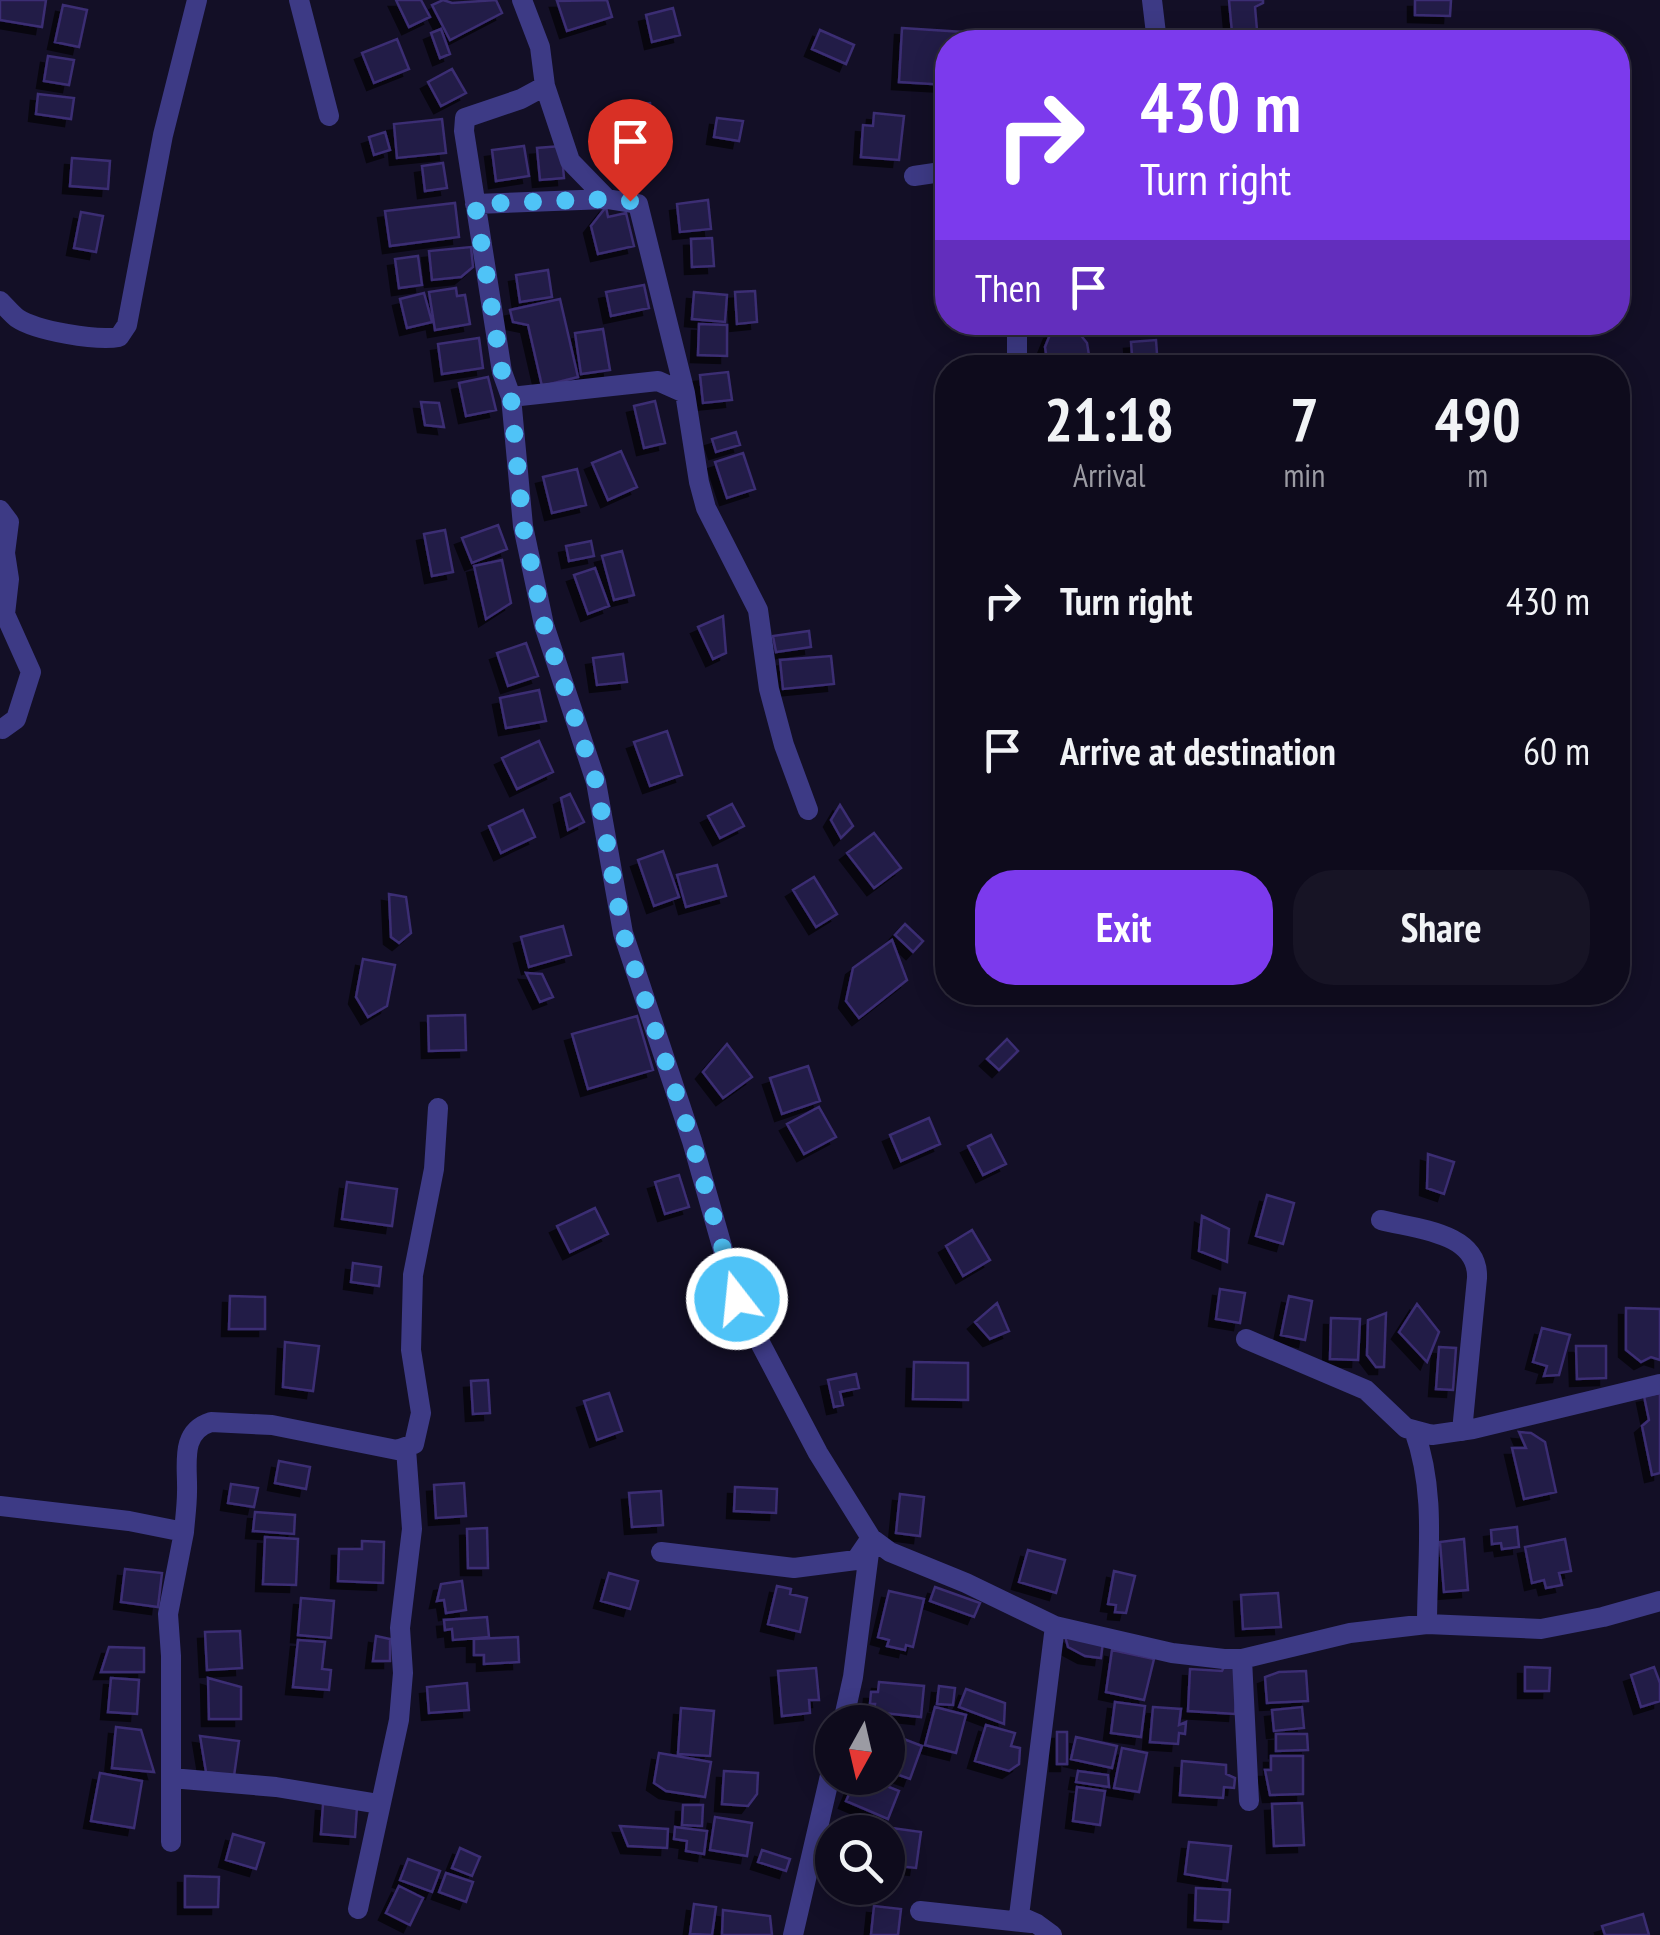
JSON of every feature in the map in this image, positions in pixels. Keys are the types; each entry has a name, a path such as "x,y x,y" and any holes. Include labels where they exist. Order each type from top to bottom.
{"street":[{"path":"0,301 31,325 104,340 119,337 127,326 163,135 196,0"},
{"path":"299,0 328,116"},
{"path":"522,0 540,46 545,86 570,160 608,199"},
{"path":"1152,0 1156,30"},
{"path":"545,86 521,99 465,118 502,372 511,398 523,526 544,625 596,782 623,933 692,1141 737,1299 818,1453 871,1538 890,1552 966,1582 1055,1626 1172,1652 1242,1659 1350,1633 1427,1624 1541,1629 1603,1618 1660,1601"},
{"path":"914,176 935,174"},
{"path":"475,204 608,199 638,204 685,393 706,508 752,594 764,638 774,708 808,810"},
{"path":"511,398 658,381 685,393"},
{"path":"0,510 9,522 5,614 31,672 16,718 2,730"},
{"path":"358,1909 399,1720 404,1673 400,1628 412,1530 406,1450 418,1437 422,1413 411,1350 412,1275 434,1169 438,1108"},
{"path":"1380,1220 1456,1240 1474,1258 1477,1278 1462,1431"},
{"path":"1246,1339 1366,1390 1406,1428 1423,1433 1462,1431 1660,1384"},
{"path":"171,1842 167,1628 184,1532 188,1494 186,1448 195,1431 211,1422 272,1425 406,1450"},
{"path":"1423,1433 1432,1536 1427,1624"},
{"path":"0,1506 128,1521 184,1532"},
{"path":"661,1552 794,1568 856,1560 871,1538"},
{"path":"847,1705 871,1538"},
{"path":"1044,1929 1018,1916 1055,1626"},
{"path":"1242,1659 1249,1801"},
{"path":"171,1778 276,1787 378,1804"},
{"path":"793,1935 826,1795"},
{"path":"920,1912 1044,1929"}],"building":[{"path":"0,0 46,0 42,27 0,20"},
{"path":"396,0 421,0 430,17 409,27"},
{"path":"443,0 496,0 502,13 450,40 432,5"},
{"path":"607,0 612,17 567,31 557,1"},
{"path":"1229,0 1263,0 1255,7 1257,30 1232,30"},
{"path":"1415,0 1451,0 1450,16 1415,15"},
{"path":"63,5 87,10 79,47 55,42"},
{"path":"673,8 680,35 652,42 646,15"},
{"path":"902,28 935,30 935,84 899,82"},
{"path":"441,29 450,54 440,58 431,33"},
{"path":"820,30 854,45 846,64 812,49"},
{"path":"397,39 409,69 374,83 362,53"},
{"path":"48,56 74,60 69,85 44,81"},
{"path":"452,69 466,93 441,106 428,82"},
{"path":"38,94 74,98 71,119 36,114"},
{"path":"650,103 658,166 628,169 620,106"},
{"path":"874,113 904,116 899,160 861,157 863,125 873,126"},
{"path":"717,118 743,121 739,141 714,137"},
{"path":"442,119 446,153 397,158 394,124"},
{"path":"385,132 390,150 374,155 369,137"},
{"path":"524,146 529,176 496,181 492,150"},
{"path":"561,146 564,178 540,180 537,148"},
{"path":"72,158 110,161 108,189 70,186"},
{"path":"443,163 447,188 425,191 422,166"},
{"path":"708,200 711,229 680,232 677,204"},
{"path":"455,203 459,237 390,246 385,211"},
{"path":"606,207 608,217 626,213 634,246 598,254 591,226"},
{"path":"81,212 103,216 96,252 74,248"},
{"path":"712,238 714,266 692,267 691,239"},
{"path":"471,247 473,267 461,277 432,280 429,251"},
{"path":"418,256 422,285 399,288 395,259"},
{"path":"548,270 552,297 520,302 516,275"},
{"path":"644,285 649,308 611,316 606,292"},
{"path":"456,288 457,296 465,295 470,324 435,330 429,292"},
{"path":"755,291 757,322 737,324 735,292"},
{"path":"694,292 727,295 725,322 692,319"},
{"path":"424,293 432,322 407,328 400,299"},
{"path":"560,299 578,377 542,386 528,325 513,322 510,310"},
{"path":"699,324 727,325 727,356 698,355"},
{"path":"603,329 610,370 581,374 575,333"},
{"path":"1050,335 1081,335 1089,355 1046,355"},
{"path":"479,338 483,368 442,374 438,344"},
{"path":"1156,340 1157,355 1132,355 1131,342"},
{"path":"728,372 732,400 703,403 700,375"},
{"path":"488,377 496,410 466,416 459,383"},
{"path":"655,401 665,443 644,448 634,406"},
{"path":"421,402 439,403 444,427 425,425"},
{"path":"736,432 740,445 716,452 712,439"},
{"path":"621,451 637,487 608,500 592,463"},
{"path":"743,453 755,489 727,498 715,462"},
{"path":"577,469 586,505 552,513 543,477"},
{"path":"498,525 507,549 472,563 462,538"},
{"path":"445,530 453,572 432,576 424,534"},
{"path":"591,541 594,556 569,561 566,546"},
{"path":"622,551 634,595 614,600 602,556"},
{"path":"502,560 511,603 486,619 474,566"},
{"path":"595,568 609,606 588,614 574,575"},
{"path":"723,616 726,653 713,659 698,627"},
{"path":"809,631 811,647 776,652 773,636"},
{"path":"526,643 538,676 508,686 497,653"},
{"path":"623,654 627,682 597,685 593,658"},
{"path":"831,656 834,684 783,689 780,660"},
{"path":"539,690 546,721 506,728 500,698"},
{"path":"667,731 682,775 650,786 634,742"},
{"path":"539,741 553,772 517,789 502,758"},
{"path":"570,794 584,822 568,830 561,798"},
{"path":"732,804 744,826 720,838 708,816"},
{"path":"840,805 853,826 841,838 831,820"},
{"path":"523,810 535,837 501,853 489,826"},
{"path":"874,833 901,868 874,888 847,853"},
{"path":"663,851 679,897 654,906 638,860"},
{"path":"717,865 726,896 686,907 677,875"},
{"path":"814,877 837,914 816,927 793,890"},
{"path":"389,894 406,897 411,933 399,943 391,937"},
{"path":"905,924 923,941 913,952 895,935"},
{"path":"563,926 571,955 529,967 521,937"},
{"path":"892,940 907,980 859,1018 846,1001 853,968"},
{"path":"363,959 395,965 387,1006 368,1017 356,997"},
{"path":"526,973 542,974 553,997 540,1002"},
{"path":"465,1015 466,1050 429,1051 428,1016"},
{"path":"637,1016 653,1070 588,1089 572,1034"},
{"path":"1007,1039 1018,1051 999,1070 987,1059"},
{"path":"727,1044 752,1077 723,1098 703,1072"},
{"path":"808,1066 820,1101 782,1114 770,1078"},
{"path":"819,1107 836,1137 804,1154 787,1124"},
{"path":"929,1118 940,1144 901,1161 890,1135"},
{"path":"991,1135 1006,1164 983,1175 968,1146"},
{"path":"1428,1154 1454,1162 1444,1194 1427,1188"},
{"path":"679,1175 689,1207 665,1214 655,1182"},
{"path":"347,1182 397,1189 392,1226 342,1219"},
{"path":"1267,1195 1294,1203 1283,1244 1256,1236"},
{"path":"595,1208 608,1234 570,1252 557,1226"},
{"path":"1202,1216 1229,1229 1227,1262 1199,1251"},
{"path":"972,1230 990,1260 963,1276 946,1246"},
{"path":"353,1263 381,1267 379,1286 351,1282"},
{"path":"1220,1289 1245,1293 1240,1323 1216,1319"},
{"path":"230,1296 265,1297 265,1329 229,1329"},
{"path":"1289,1296 1312,1301 1305,1340 1281,1335"},
{"path":"997,1303 1009,1331 990,1339 975,1322"},
{"path":"1417,1304 1439,1332 1427,1362 1399,1332"},
{"path":"1626,1308 1660,1309 1660,1360 1651,1357 1641,1362 1626,1350"},
{"path":"1386,1313 1384,1367 1376,1367 1367,1355 1368,1320"},
{"path":"1331,1318 1360,1319 1358,1360 1330,1359"},
{"path":"1542,1328 1570,1335 1559,1375 1544,1376 1547,1366 1533,1362"},
{"path":"285,1342 319,1346 313,1391 283,1387"},
{"path":"1576,1346 1606,1346 1606,1378 1577,1379"},
{"path":"1439,1347 1456,1348 1453,1390 1436,1389"},
{"path":"914,1362 968,1363 968,1400 913,1399"},
{"path":"856,1374 859,1388 840,1392 843,1405 834,1407 828,1380"},
{"path":"488,1380 490,1413 473,1414 471,1381"},
{"path":"609,1393 622,1431 597,1440 584,1401"},
{"path":"1660,1393 1660,1473 1652,1475 1642,1426 1649,1420 1644,1396"},
{"path":"1519,1432 1531,1433 1545,1442 1556,1492 1524,1499 1512,1448 1526,1448"},
{"path":"279,1461 310,1467 306,1489 275,1483"},
{"path":"464,1483 466,1516 436,1518 434,1485"},
{"path":"231,1484 258,1488 254,1507 228,1503"},
{"path":"735,1487 777,1489 776,1513 734,1511"},
{"path":"661,1491 663,1525 632,1527 629,1493"},
{"path":"900,1494 924,1497 920,1536 896,1533"},
{"path":"255,1512 295,1515 294,1534 253,1531"},
{"path":"1517,1527 1519,1547 1502,1549 1501,1543 1492,1544 1491,1530"},
{"path":"487,1528 488,1568 468,1568 467,1529"},
{"path":"265,1537 298,1539 296,1585 263,1584"},
{"path":"1464,1539 1468,1590 1444,1592 1440,1542"},
{"path":"1565,1539 1571,1571 1559,1573 1562,1585 1546,1588 1544,1580 1532,1583 1525,1547"},
{"path":"362,1541 384,1542 383,1583 338,1581 339,1549 362,1549"},
{"path":"1028,1550 1065,1560 1056,1593 1019,1582"},
{"path":"125,1569 162,1573 158,1607 121,1602"},
{"path":"1114,1571 1135,1576 1126,1613 1115,1612 1116,1605 1108,1604"},
{"path":"609,1573 638,1581 630,1609 601,1601"},
{"path":"462,1581 466,1610 446,1613 444,1600 437,1601 441,1584"},
{"path":"777,1586 807,1598 800,1632 768,1624"},
{"path":"935,1587 980,1603 974,1617 930,1601"},
{"path":"889,1591 924,1599 913,1647 906,1645 905,1650 887,1646 889,1640 878,1637"},
{"path":"1278,1593 1281,1627 1243,1629 1241,1595"},
{"path":"301,1598 334,1601 331,1638 298,1635"},
{"path":"487,1617 489,1637 453,1640 452,1629 445,1630 444,1620"},
{"path":"240,1631 242,1668 207,1670 205,1632"},
{"path":"376,1636 390,1639 390,1661 373,1661"},
{"path":"1065,1636 1103,1642 1101,1658 1085,1656 1068,1647"},
{"path":"518,1637 519,1662 484,1664 484,1655 474,1655 474,1639"},
{"path":"298,1640 325,1642 322,1669 331,1670 329,1690 293,1687"},
{"path":"109,1647 144,1648 144,1672 101,1672"},
{"path":"1112,1650 1154,1659 1144,1700 1106,1692"},
{"path":"1225,1665 1239,1666 1235,1714 1188,1711 1190,1669 1222,1671"},
{"path":"1525,1667 1550,1668 1549,1691 1525,1691"},
{"path":"1654,1667 1660,1683 1660,1701 1641,1707 1631,1675"},
{"path":"816,1668 819,1700 809,1700 810,1713 782,1716 778,1671"},
{"path":"1306,1671 1308,1701 1267,1703 1265,1677"},
{"path":"111,1678 139,1680 137,1714 108,1712"},
{"path":"208,1678 241,1687 241,1719 209,1719"},
{"path":"879,1682 924,1686 921,1717 905,1715 905,1705 870,1704 871,1692 878,1692"},
{"path":"467,1683 469,1710 429,1713 427,1687"},
{"path":"939,1686 955,1688 953,1705 937,1704"},
{"path":"966,1689 1005,1703 1004,1724 959,1707"},
{"path":"1115,1702 1145,1706 1141,1737 1111,1733"},
{"path":"935,1707 966,1715 956,1753 925,1745"},
{"path":"1153,1707 1181,1709 1179,1725 1186,1722 1185,1734 1179,1733 1178,1744 1150,1742"},
{"path":"1302,1707 1304,1728 1274,1731 1272,1710"},
{"path":"681,1708 714,1711 710,1756 678,1754"},
{"path":"986,1725 1015,1733 1011,1746 1020,1748 1019,1764 1009,1771 975,1761"},
{"path":"116,1727 141,1730 154,1772 112,1768"},
{"path":"1057,1732 1067,1732 1067,1764 1057,1764"},
{"path":"1276,1734 1307,1734 1308,1750 1276,1751"},
{"path":"200,1736 239,1741 234,1776 206,1772"},
{"path":"1076,1737 1117,1746 1112,1768 1071,1759"},
{"path":"905,1739 922,1746 910,1779 905,1777"},
{"path":"1122,1748 1147,1753 1139,1792 1114,1788"},
{"path":"659,1753 711,1762 705,1797 666,1791 654,1783"},
{"path":"1271,1756 1303,1756 1303,1794 1270,1795 1265,1770 1271,1770"},
{"path":"1182,1761 1226,1765 1226,1774 1235,1778 1234,1788 1224,1787 1223,1798 1180,1795"},
{"path":"724,1771 758,1773 757,1794 748,1806 722,1804"},
{"path":"1078,1771 1108,1775 1109,1787 1076,1782"},
{"path":"100,1773 142,1781 134,1828 91,1821"},
{"path":"1077,1787 1105,1791 1100,1825 1073,1821"},
{"path":"849,1795 897,1795 890,1815 879,1815 846,1801"},
{"path":"1302,1803 1304,1845 1274,1846 1272,1804"},
{"path":"323,1804 357,1807 355,1837 321,1834"},
{"path":"683,1805 703,1805 702,1826 682,1825"},
{"path":"715,1817 752,1823 747,1856 710,1850"},
{"path":"620,1826 668,1829 667,1848 628,1846"},
{"path":"675,1827 707,1831 704,1854 686,1851 687,1841 674,1839"},
{"path":"905,1830 921,1832 916,1868 905,1867"},
{"path":"233,1834 264,1843 256,1869 226,1860"},
{"path":"1189,1842 1231,1846 1227,1881 1185,1874"},
{"path":"460,1848 480,1857 472,1876 452,1868"},
{"path":"762,1850 790,1859 786,1871 758,1862"},
{"path":"408,1859 440,1871 432,1892 400,1880"},
{"path":"446,1873 473,1882 466,1902 439,1892"},
{"path":"185,1876 219,1877 218,1907 185,1907"},
{"path":"399,1886 423,1898 410,1925 386,1913"},
{"path":"1196,1888 1230,1890 1228,1922 1195,1920"},
{"path":"694,1904 716,1907 712,1935 690,1934"},
{"path":"874,1906 901,1909 898,1935 871,1935"},
{"path":"723,1910 770,1916 772,1935 722,1935"},
{"path":"1643,1914 1649,1935 1605,1935 1602,1926"}],"route":[{"path":"630,201 475,204 502,372 511,398 523,526 544,625 596,782 623,933 692,1141 737,1299"}]}
